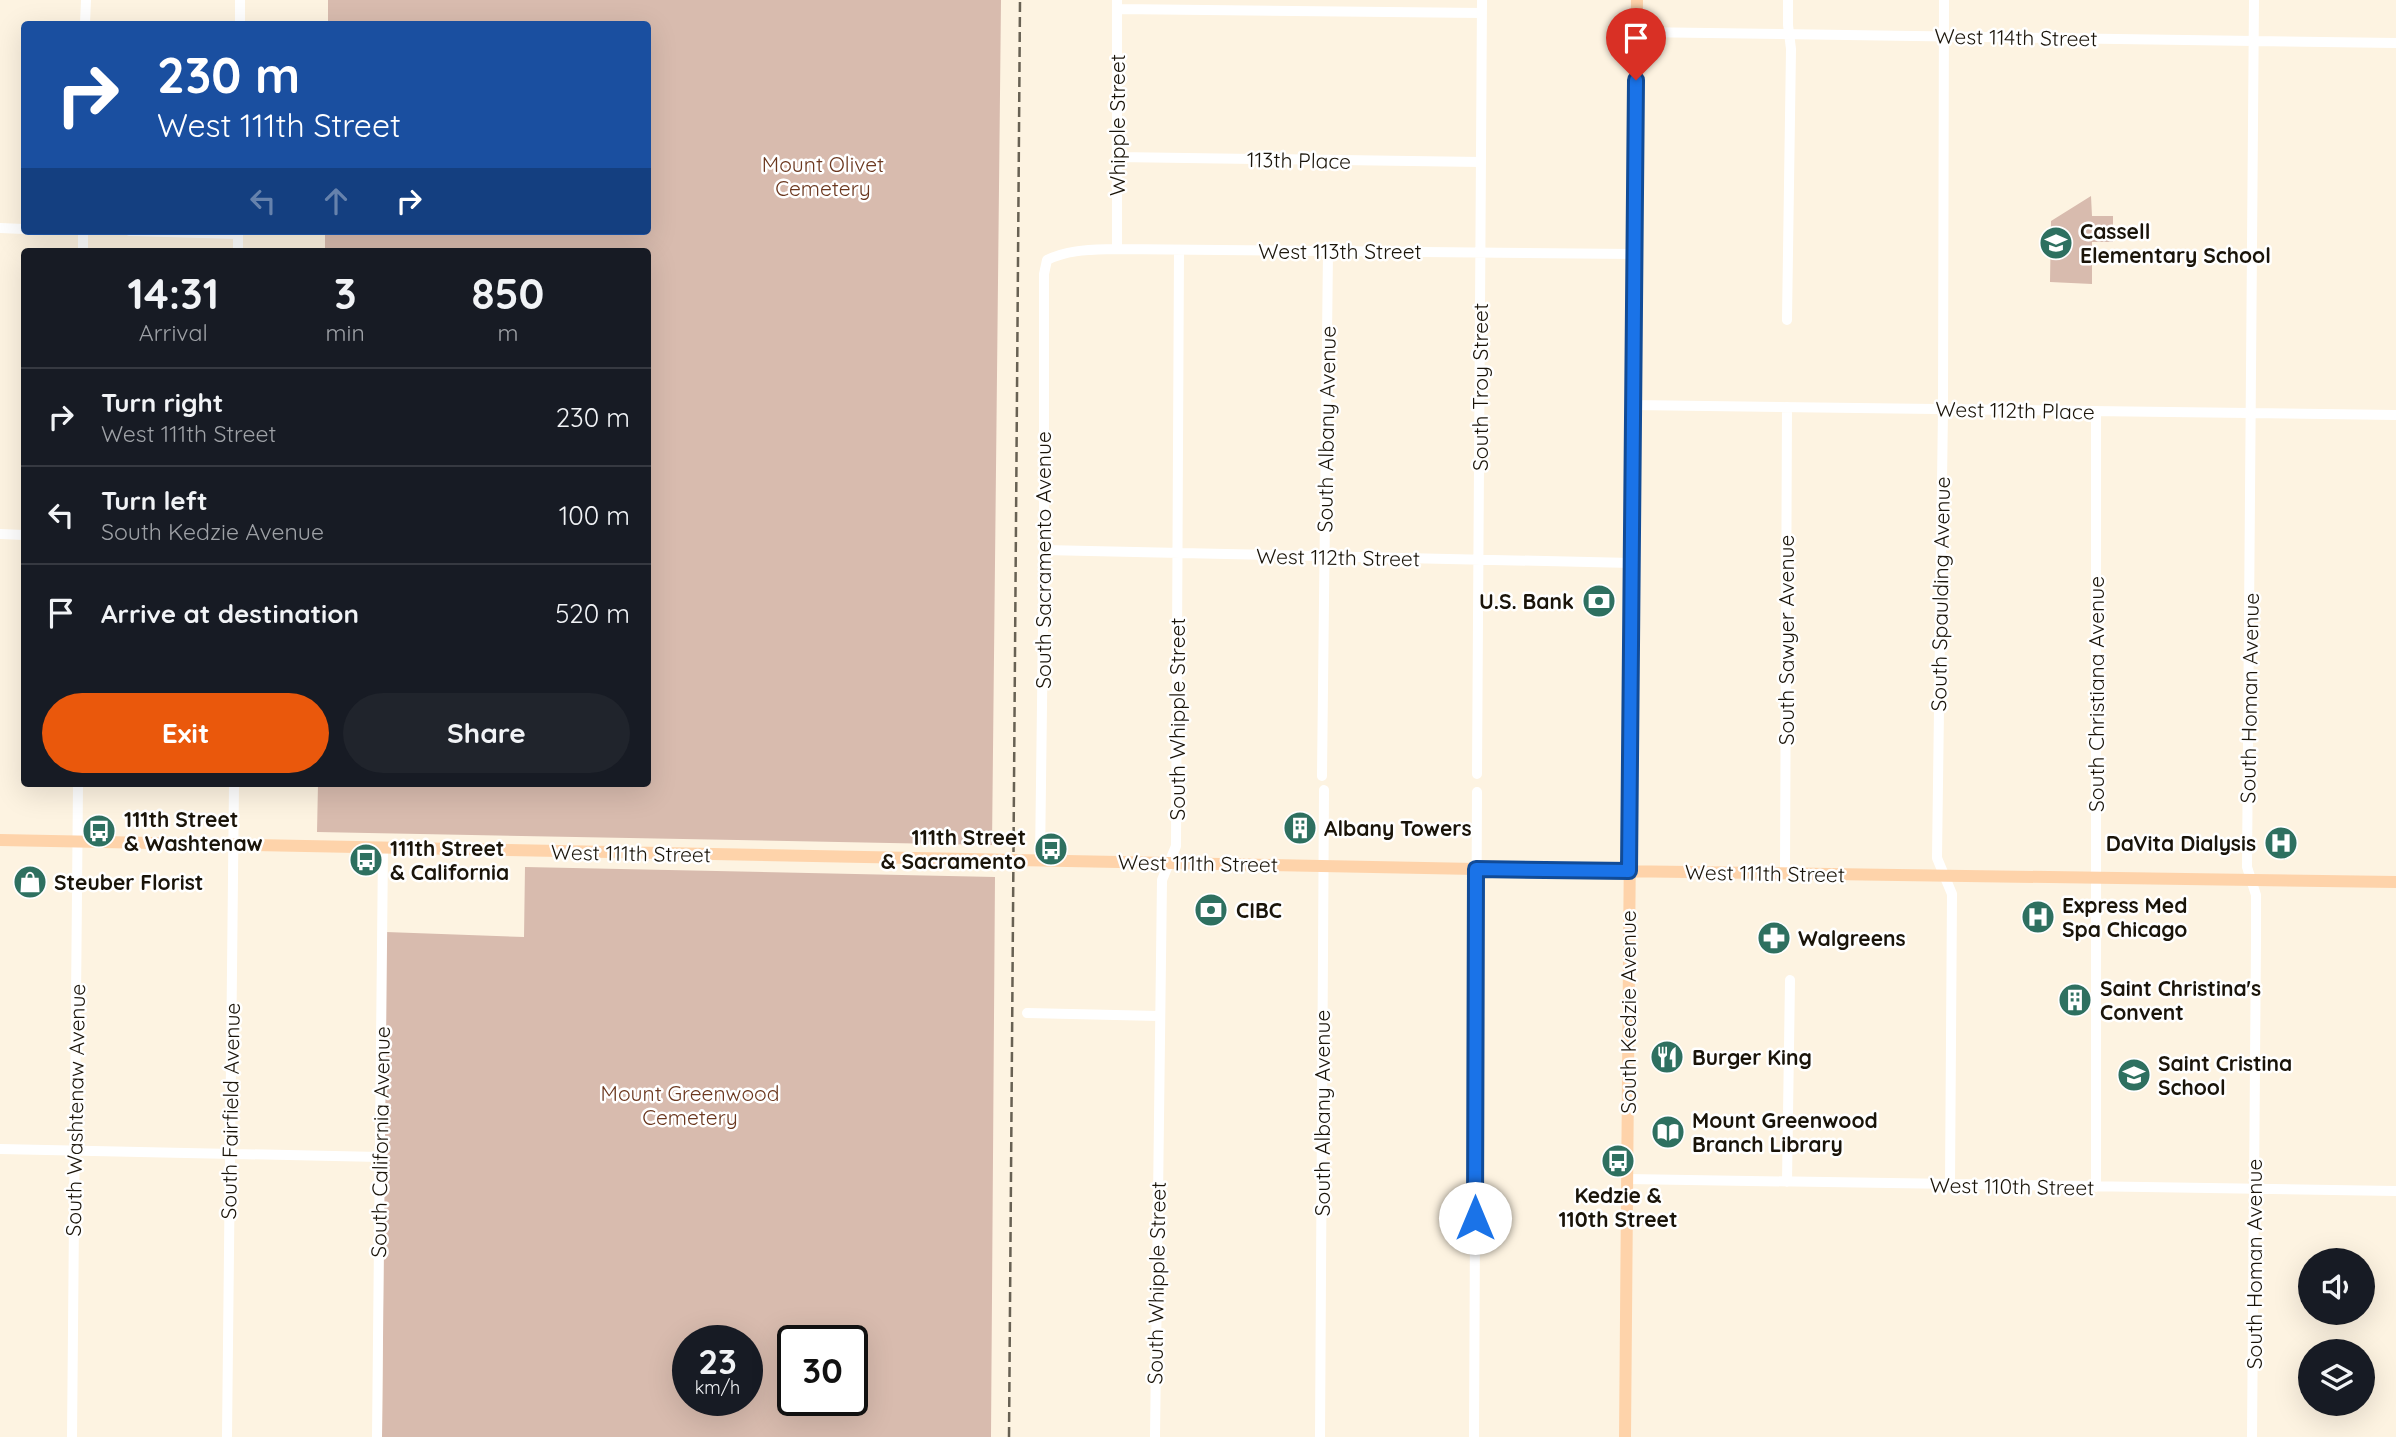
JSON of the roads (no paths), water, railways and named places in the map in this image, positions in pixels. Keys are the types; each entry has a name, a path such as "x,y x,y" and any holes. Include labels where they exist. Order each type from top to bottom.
{"main road":[{"name":"South Kedzie Avenue","path":"1625,1437 1637,0"},
{"name":"West 111th Street","path":"0,841 1476,869 2396,882"}],"street":[{"path":"85,21 86,0"},
{"path":"240,0 240,21"},
{"name":"South Troy Street","path":"1477,774 1482,0"},
{"path":"1787,320 1791,49 1788,0"},
{"name":"South Spaulding Avenue","path":"1944,0 1943,409 1937,858 1952,894 1950,1185"},
{"name":"South Homan Avenue","path":"2252,1437 2256,895 2247,867 2254,0"},
{"path":"1117,4 1482,13"},
{"name":"Whipple Street","path":"1117,4 1117,249"},
{"name":"West 114th Street","path":"1636,32 2396,43"},
{"name":"113th Place","path":"1117,157 1481,162"},
{"path":"0,228 21,229"},
{"name":"West 113th Street","path":"1047,260 1061,253 1117,249 1634,254"},
{"name":"South Whipple Street","path":"1155,1437 1162,880 1176,846 1179,250"},
{"name":"South Albany Avenue","path":"1322,776 1328,251"},
{"name":"South Sacramento Avenue","path":"1040,861 1044,274 1047,260"},
{"name":"West 112th Place","path":"1633,405 2396,415"},
{"name":"South Sawyer Avenue","path":"1785,873 1787,407"},
{"name":"South Christiana Avenue","path":"2096,411 2096,1187"},
{"path":"0,534 21,535"},
{"name":"West 112th Street","path":"1044,551 1632,563"},
{"name":"South Washtenaw Avenue","path":"72,1437 78,787"},
{"name":"South Fairfield Avenue","path":"227,1437 234,787"},
{"name":"South Albany Avenue","path":"1320,1437 1324,790"},
{"path":"1474,1437 1477,792"},
{"name":"South California Avenue","path":"377,1437 383,848"},
{"path":"1787,1182 1790,980"},
{"path":"1027,1013 1159,1016"},
{"path":"0,1149 380,1157"},
{"name":"West 110th Street","path":"1627,1179 2396,1191"}],"railway":[{"path":"1009,1437 1020,0"}],"place":[{"name":"Cassell Elementary School","path":"2056,243"},
{"name":"U.S. Bank","path":"1599,601"},
{"name":"Albany Towers","path":"1300,828"},
{"name":"111th Street & Washtenaw","path":"99,831"},
{"name":"DaVita Dialysis","path":"2281,843"},
{"name":"111th Street & Sacramento","path":"1051,849"},
{"name":"111th Street & California","path":"366,860"},
{"name":"Steuber Florist","path":"30,882"},
{"name":"CIBC","path":"1211,910"},
{"name":"Express Med Spa Chicago","path":"2038,917"},
{"name":"Walgreens","path":"1774,938"},
{"name":"Saint Christina's Convent","path":"2075,1000"},
{"name":"Burger King","path":"1667,1057"},
{"name":"Saint Cristina School","path":"2134,1075"},
{"name":"Mount Greenwood Branch Library","path":"1668,1132"},
{"name":"Kedzie & 110th Street","path":"1618,1161"}],"park label":[{"name":"Mount Olivet Cemetery","path":"823,176"},
{"name":"Mount Greenwood Cemetery","path":"690,1105"}]}
